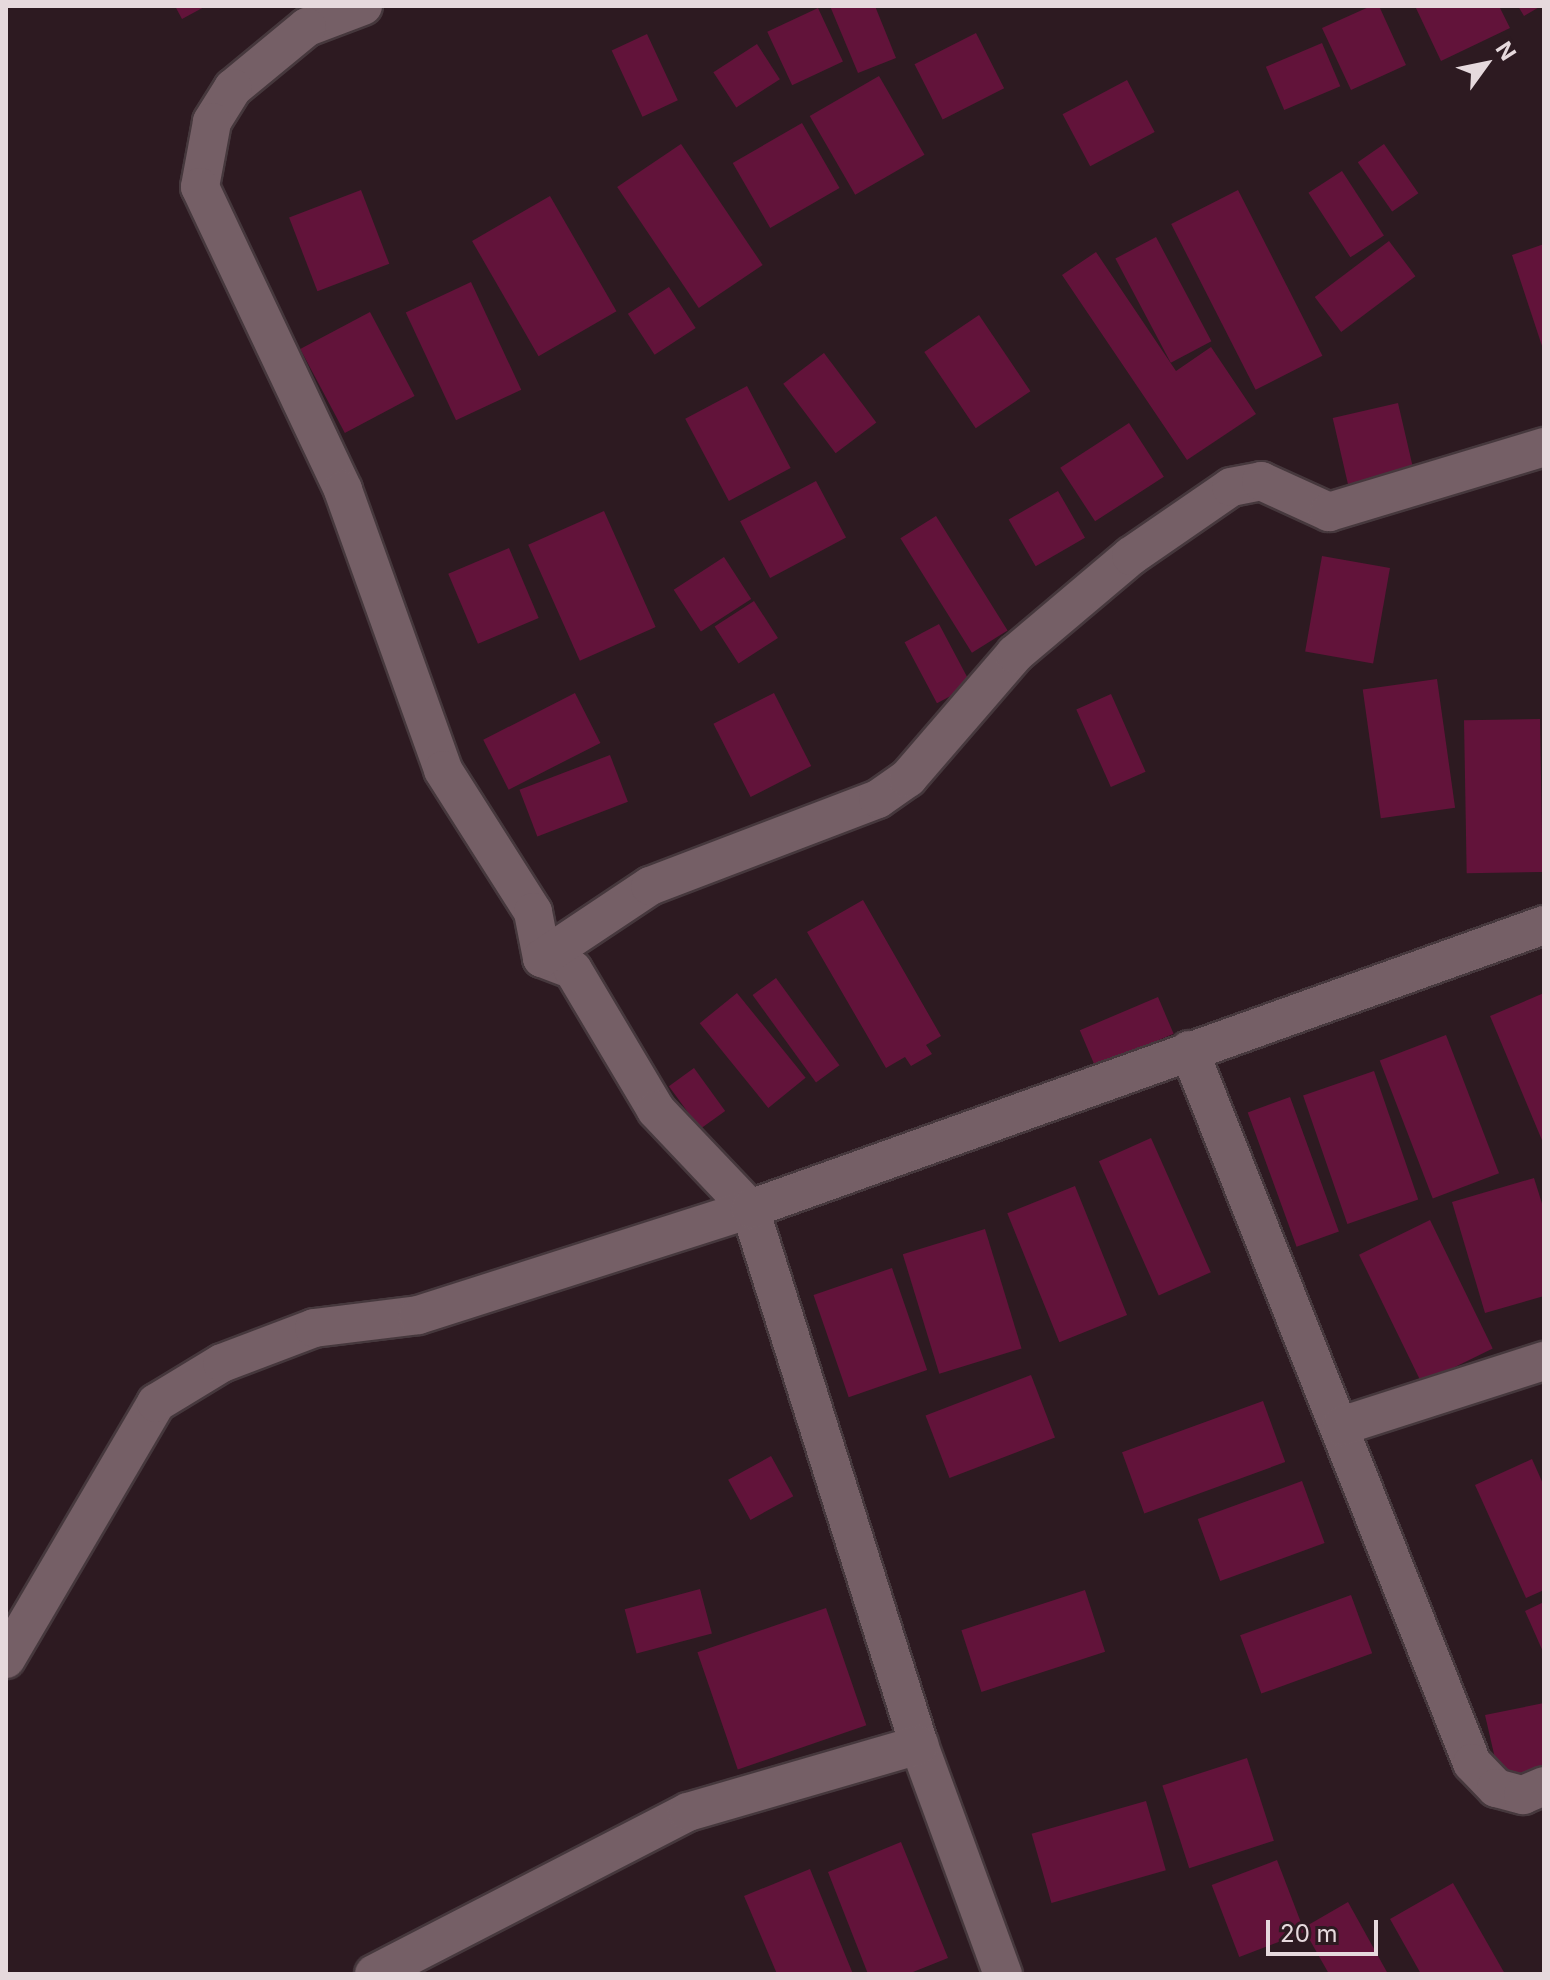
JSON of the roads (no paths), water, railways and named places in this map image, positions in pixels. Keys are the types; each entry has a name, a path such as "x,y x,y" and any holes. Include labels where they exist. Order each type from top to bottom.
{"street":[{"path":"363,6 307,27 233,88 212,122 200,187 343,490 443,770 533,912 542,958"},
{"path":"542,958 650,886 878,799 908,778 1015,654 1131,556 1231,487 1261,481 1329,512 1544,447"},
{"path":"6,1659 132,1437 156,1403 183,1387 314,1328 418,1315 750,1209 1544,925"},
{"path":"542,958 573,970 656,1110 750,1209 919,1745 1003,1974"},
{"path":"1189,1050 1341,1426 1472,1763 1496,1788 1523,1795 1544,1786"},
{"path":"1341,1426 1544,1361"},
{"path":"374,1974 688,1812 919,1745"}]}
